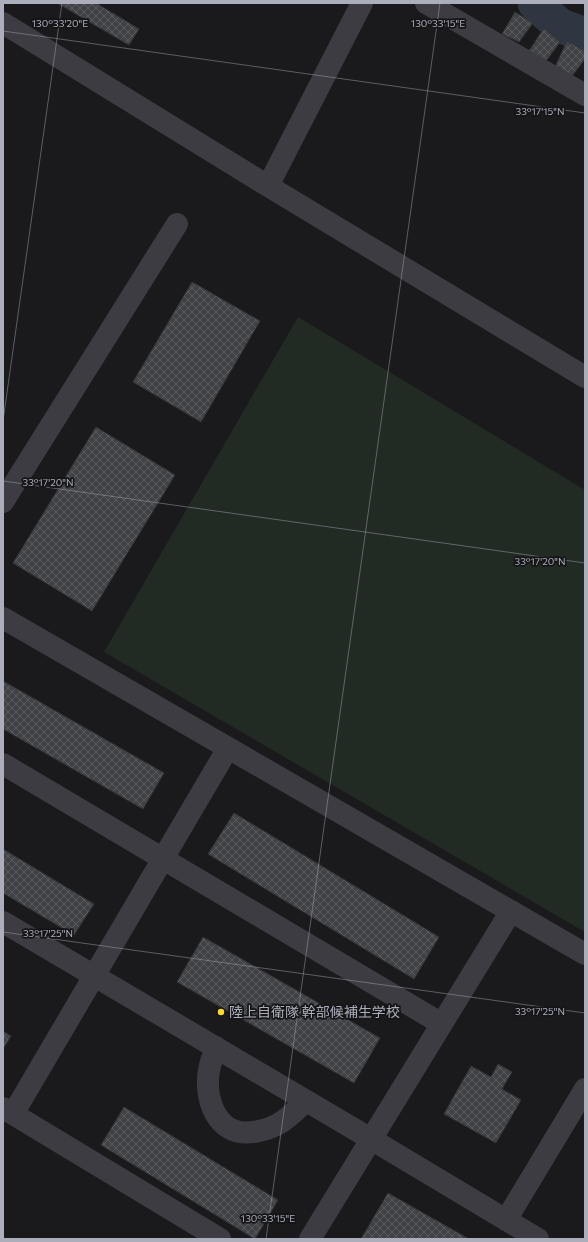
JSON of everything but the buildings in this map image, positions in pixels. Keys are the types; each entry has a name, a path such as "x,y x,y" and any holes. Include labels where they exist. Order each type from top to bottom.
{"street":[{"path":"268,186 362,3"},
{"path":"426,3 585,95"},
{"path":"3,23 268,186 585,377"},
{"path":"3,502 177,224"},
{"path":"3,618 585,954"},
{"path":"220,1239 8,1111 94,976 228,748"},
{"path":"3,764 442,1024"},
{"path":"310,1239 511,911"},
{"path":"3,922 538,1239"},
{"path":"216,1047 208,1071 209,1096 213,1111 222,1122 233,1130 246,1132 263,1131 281,1123 306,1101"},
{"path":"506,1220 585,1089"}],"shaded area":[{"path":"298,317 585,490 585,932 104,652"}],"waterway":[{"path":"535,3 559,25 585,35"}],"place":[{"name":"陸上自衛隊 幹部候補生学校","path":"221,1012"}]}
